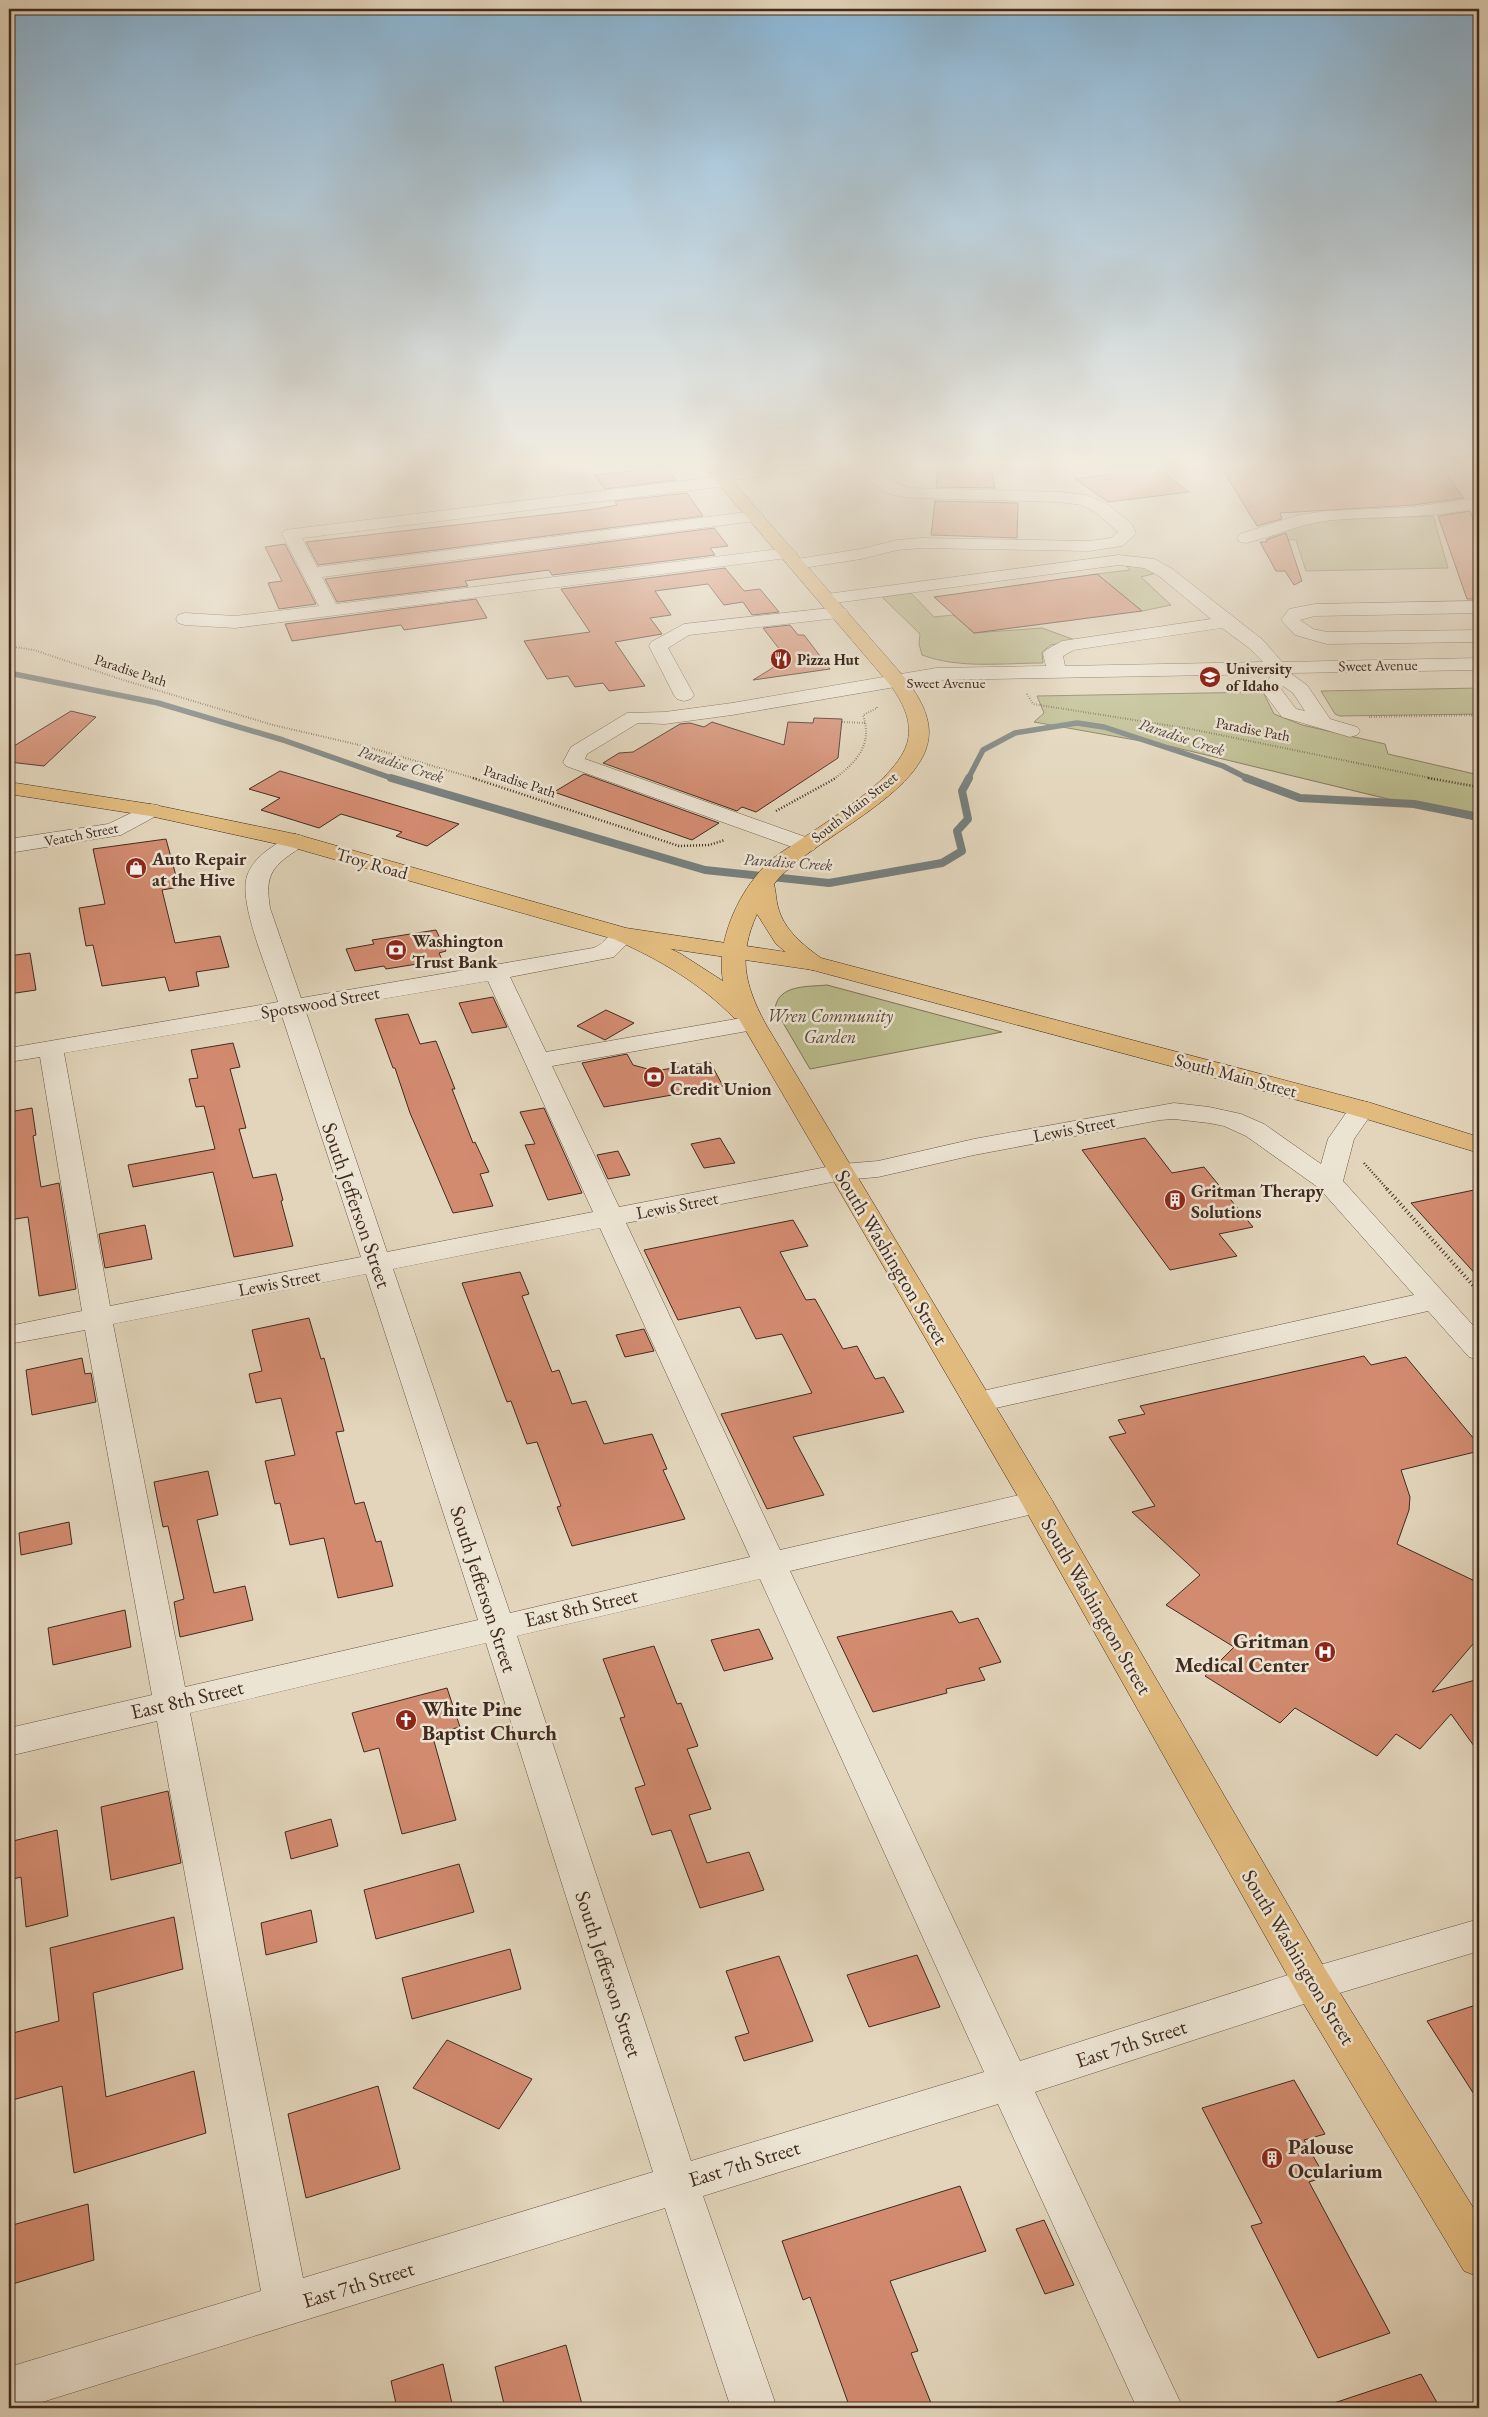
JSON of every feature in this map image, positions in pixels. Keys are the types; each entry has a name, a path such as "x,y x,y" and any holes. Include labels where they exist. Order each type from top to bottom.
{"main road":[{"name":"South Main Street","path":"806,575 904,690 917,715 918,741 910,761 893,781 806,844 768,877 745,916 732,950 813,963 1362,1108 1479,1145"},
{"name":"Troy Road","path":"9,788 150,810 295,840 624,935 732,950"},
{"name":"South Main Street","path":"768,877 763,898 766,912 772,925 796,951 813,963"},
{"path":"624,935 658,951 698,974 718,989 753,1023"},
{"name":"South Washington Street","path":"732,950 734,979 738,994 753,1023 1037,1502 1313,1984 1479,2256"}],"street":[{"path":"312,575 330,610"},
{"path":"185,620 235,622 643,575"},
{"path":"684,694 658,646 684,630 1027,575"},
{"path":"1168,575 1256,644 1279,672 1271,689 1289,713 1323,723 1357,724"},
{"path":"1479,607 1315,610 1296,613 1290,620 1297,629 1308,635 1327,638 1479,636"},
{"path":"1057,671 1053,654 1070,645 1226,622"},
{"name":"Sweet Avenue","path":"904,690 936,674 1057,671 1408,674 1474,670"},
{"name":"Sweet Avenue","path":"904,690 1279,672 1474,670"},
{"path":"806,844 572,762 578,751 634,717 675,716 904,690"},
{"name":"Veatch Street","path":"9,846 113,830 125,826 150,810"},
{"name":"South Jefferson Street","path":"295,840 265,863 256,878 259,908 290,1007 497,1627 678,2184 754,2408"},
{"name":"Spotswood Street","path":"9,1055 606,952 624,935"},
{"path":"496,972 1008,2083 1160,2408"},
{"path":"537,1061 753,1023"},
{"path":"51,1048 97,1318 286,2306"},
{"path":"1362,1108 1341,1139 1329,1182 1479,1350"},
{"name":"Lewis Street","path":"9,1335 842,1172 878,1169 974,1147 1174,1111 1209,1115 1255,1130 1329,1182"},
{"path":"978,1402 1434,1300"},
{"name":"East 8th Street","path":"9,1742 1037,1502"},
{"name":"East 7th Street","path":"9,2390 1008,2083 1313,1984 1479,1935"}],"path":[{"name":"Paradise Path","path":"9,646 34,650 128,682 273,726 368,748 462,774 679,846 709,845 733,837 750,825 845,772 860,753 868,733 864,716 877,708 876,703 904,690"},
{"name":"Paradise Path","path":"1027,694 1033,704 1295,748 1397,772 1479,787"},
{"path":"1357,724 1479,715"},
{"path":"842,722 865,723"},
{"path":"1359,1157 1479,1292"},
{"path":"1474,1581 1479,1574"}],"green space":[{"path":"1098,575 1149,575 1141,577 1171,605 1142,611"},
{"path":"911,593 934,617 953,615 974,633 1042,628 1075,640 1051,645 1042,652 1043,663 966,664 922,655 919,644 920,634 882,597"},
{"path":"1479,688 1479,714 1340,716 1335,714 1321,691"},
{"path":"1263,692 1274,714 1302,725 1385,744 1388,754 1479,775 1479,821 1169,746 1034,722 1044,713 1037,696"},
{"name":"Wren Community Garden","path":"827,985 1002,1032 810,1069 775,1009 777,1001 788,991 795,988"}],"building":[{"path":"279,575 301,575 316,604 279,609 268,583 282,581"},
{"path":"357,575 512,575 465,581 468,586 337,602 325,579"},
{"path":"672,575 731,575 744,591 760,589 779,612 752,615 743,602 724,605 708,584 655,591 671,615 650,618 662,634 615,642 645,686 609,691 603,683 575,687 568,676 547,679 524,641 590,632 561,589"},
{"path":"1098,575 1142,611 974,633 934,597"},
{"path":"1287,575 1300,575 1302,581 1294,585"},
{"path":"1459,575 1479,575 1479,599 1467,599"},
{"path":"476,599 487,618 404,630 401,625 292,641 285,624"},
{"path":"790,625 798,635 804,635 830,669 753,680 787,659 763,628"},
{"path":"71,711 96,717 44,766 9,762 9,749"},
{"path":"814,718 842,719 838,758 756,812 742,807 737,811 603,763 619,753 633,752 680,724 690,723 704,727 712,722 784,745 788,722 813,723"},
{"path":"280,771 459,824 427,846 396,836 402,832 341,814 319,828 261,810 280,798 249,789"},
{"path":"584,774 719,823 692,840 554,792"},
{"path":"166,839 179,887 162,890 175,943 220,936 229,967 196,972 199,986 169,991 165,977 102,986 93,945 86,946 79,908 105,904 93,849"},
{"name":"Washington Trust Bank","path":"436,930 446,951 439,953 442,960 386,969 384,966 355,971 346,949 374,944 372,940"},
{"path":"30,953 36,990 9,994 9,956"},
{"path":"493,997 507,1027 472,1033 459,1003"},
{"path":"606,1010 634,1023 605,1040 577,1026"},
{"path":"408,1014 420,1044 436,1041 473,1143 475,1142 489,1172 480,1174 493,1206 453,1213 410,1113 395,1068 393,1068 375,1019"},
{"path":"233,1043 240,1067 230,1069 246,1128 239,1129 253,1178 276,1174 293,1246 234,1257 213,1172 133,1187 128,1165 215,1149 204,1106 196,1107 189,1079 198,1078 191,1050"},
{"name":"Latah Credit Union","path":"627,1054 633,1065 655,1071 710,1062 723,1086 604,1107 582,1063"},
{"path":"32,1108 36,1135 33,1136 41,1187 59,1183 76,1289 39,1296 28,1217 9,1220 9,1112"},
{"path":"544,1108 582,1193 548,1200 525,1145 535,1144 520,1112"},
{"path":"720,1138 735,1163 704,1168 691,1144"},
{"name":"Gritman Therapy Solutions","path":"1145,1138 1172,1173 1204,1167 1253,1227 1219,1234 1237,1256 1170,1270 1082,1150"},
{"path":"618,1151 630,1175 608,1179 597,1155"},
{"path":"1479,1189 1479,1278 1411,1203"},
{"path":"793,1220 808,1246 780,1252 806,1300 815,1299 843,1349 857,1346 875,1379 884,1377 904,1412 793,1437 824,1495 767,1509 721,1414 812,1393 782,1334 756,1339 740,1307 678,1320 644,1250"},
{"path":"145,1225 152,1259 105,1268 99,1234"},
{"path":"520,1272 529,1294 522,1296 552,1372 559,1370 572,1404 586,1401 604,1444 652,1434 667,1469 663,1470 685,1519 572,1546 557,1507 561,1506 537,1442 527,1444 511,1401 507,1402 462,1283"},
{"path":"309,1318 321,1359 324,1358 344,1431 336,1432 355,1504 364,1502 376,1542 381,1541 393,1586 338,1598 324,1538 290,1545 280,1503 275,1504 265,1461 295,1455 281,1398 256,1403 249,1374 262,1371 252,1330"},
{"path":"644,1329 654,1351 625,1357 616,1335"},
{"path":"1364,1356 1371,1365 1406,1357 1479,1445 1479,1451 1401,1470 1410,1497 1409,1510 1397,1544 1479,1583 1479,1637 1432,1692 1479,1679 1479,1753 1451,1714 1420,1749 1396,1734 1377,1756 1295,1708 1280,1723 1205,1676 1234,1647 1166,1605 1200,1575 1132,1512 1155,1506 1109,1437 1126,1433 1118,1420 1145,1414 1140,1406"},
{"path":"82,1358 85,1374 91,1373 96,1402 32,1415 26,1370"},
{"path":"208,1471 218,1515 197,1520 214,1593 245,1586 253,1620 180,1637 174,1602 184,1599 168,1526 163,1527 154,1482"},
{"path":"69,1522 72,1544 21,1555 19,1533"},
{"path":"125,1610 131,1647 53,1665 48,1628"},
{"path":"952,1611 959,1623 978,1618 1001,1662 979,1668 985,1680 946,1689 947,1693 873,1712 837,1637"},
{"path":"759,1629 773,1659 724,1671 711,1640"},
{"path":"654,1646 677,1704 681,1703 698,1746 687,1749 711,1809 689,1815 707,1863 749,1852 764,1890 700,1908 671,1830 652,1835 635,1788 645,1785 620,1718 625,1717 603,1659"},
{"path":"447,1688 460,1727 432,1734 456,1820 402,1834 379,1748 364,1752 352,1713"},
{"path":"168,1791 181,1863 111,1880 101,1807"},
{"path":"331,1819 338,1846 291,1859 285,1832"},
{"path":"57,1830 68,1916 26,1927 21,1877 9,1880 9,1842"},
{"path":"459,1864 474,1912 376,1939 364,1890"},
{"path":"311,1910 317,1942 266,1955 261,1923"},
{"path":"174,1917 183,1969 93,1993 106,2097 194,2071 206,2133 74,2173 62,2086 9,2101 9,2034 59,2021 50,1948"},
{"path":"510,1949 521,1989 412,2019 402,1978"},
{"path":"917,1955 940,2007 869,2027 847,1975"},
{"path":"779,1956 813,2041 744,2061 735,2037 749,2033 726,1971"},
{"path":"1479,2004 1479,2102 1427,2021"},
{"path":"447,2040 532,2079 499,2129 413,2088"},
{"path":"1294,2080 1325,2134 1304,2140 1325,2177 1309,2182 1390,2333 1318,2358 1251,2226 1262,2223 1202,2108"},
{"path":"378,2086 400,2169 306,2198 288,2114"},
{"path":"960,2186 986,2251 890,2281 918,2351 911,2353 933,2408 850,2408 810,2297 803,2300 782,2241"},
{"path":"88,2204 94,2260 9,2285 9,2226"},
{"path":"1044,2220 1074,2285 1045,2294 1016,2229"},
{"path":"566,2345 583,2408 505,2408 495,2367"},
{"path":"443,2364 453,2408 397,2408 391,2381"},
{"path":"1421,2374 1440,2408 1332,2408 1331,2404"}],"waterway":[{"name":"Paradise Creek","path":"9,673 158,703 283,740 392,778"},
{"name":"Paradise Creek","path":"968,779 983,750 1015,733 1077,723 1104,727 1223,766 1249,779"},
{"name":"Paradise Creek","path":"392,778 705,870 829,883 942,863 962,851 957,831 968,819 962,791 969,778"},
{"name":"Paradise Creek","path":"1246,778 1300,798 1414,804 1479,817"}],"place":[{"name":"Pizza Hut","path":"781,659"},
{"name":"University of Idaho","path":"1210,677"},
{"name":"Auto Repair at the Hive","path":"136,868"},
{"name":"Washington Trust Bank","path":"396,950"},
{"name":"Latah Credit Union","path":"654,1077"},
{"name":"Gritman Therapy Solutions","path":"1175,1200"},
{"name":"Gritman Medical Center","path":"1325,1652"},
{"name":"White Pine Baptist Church","path":"406,1720"},
{"name":"Palouse Ocularium","path":"1272,2158"}]}
